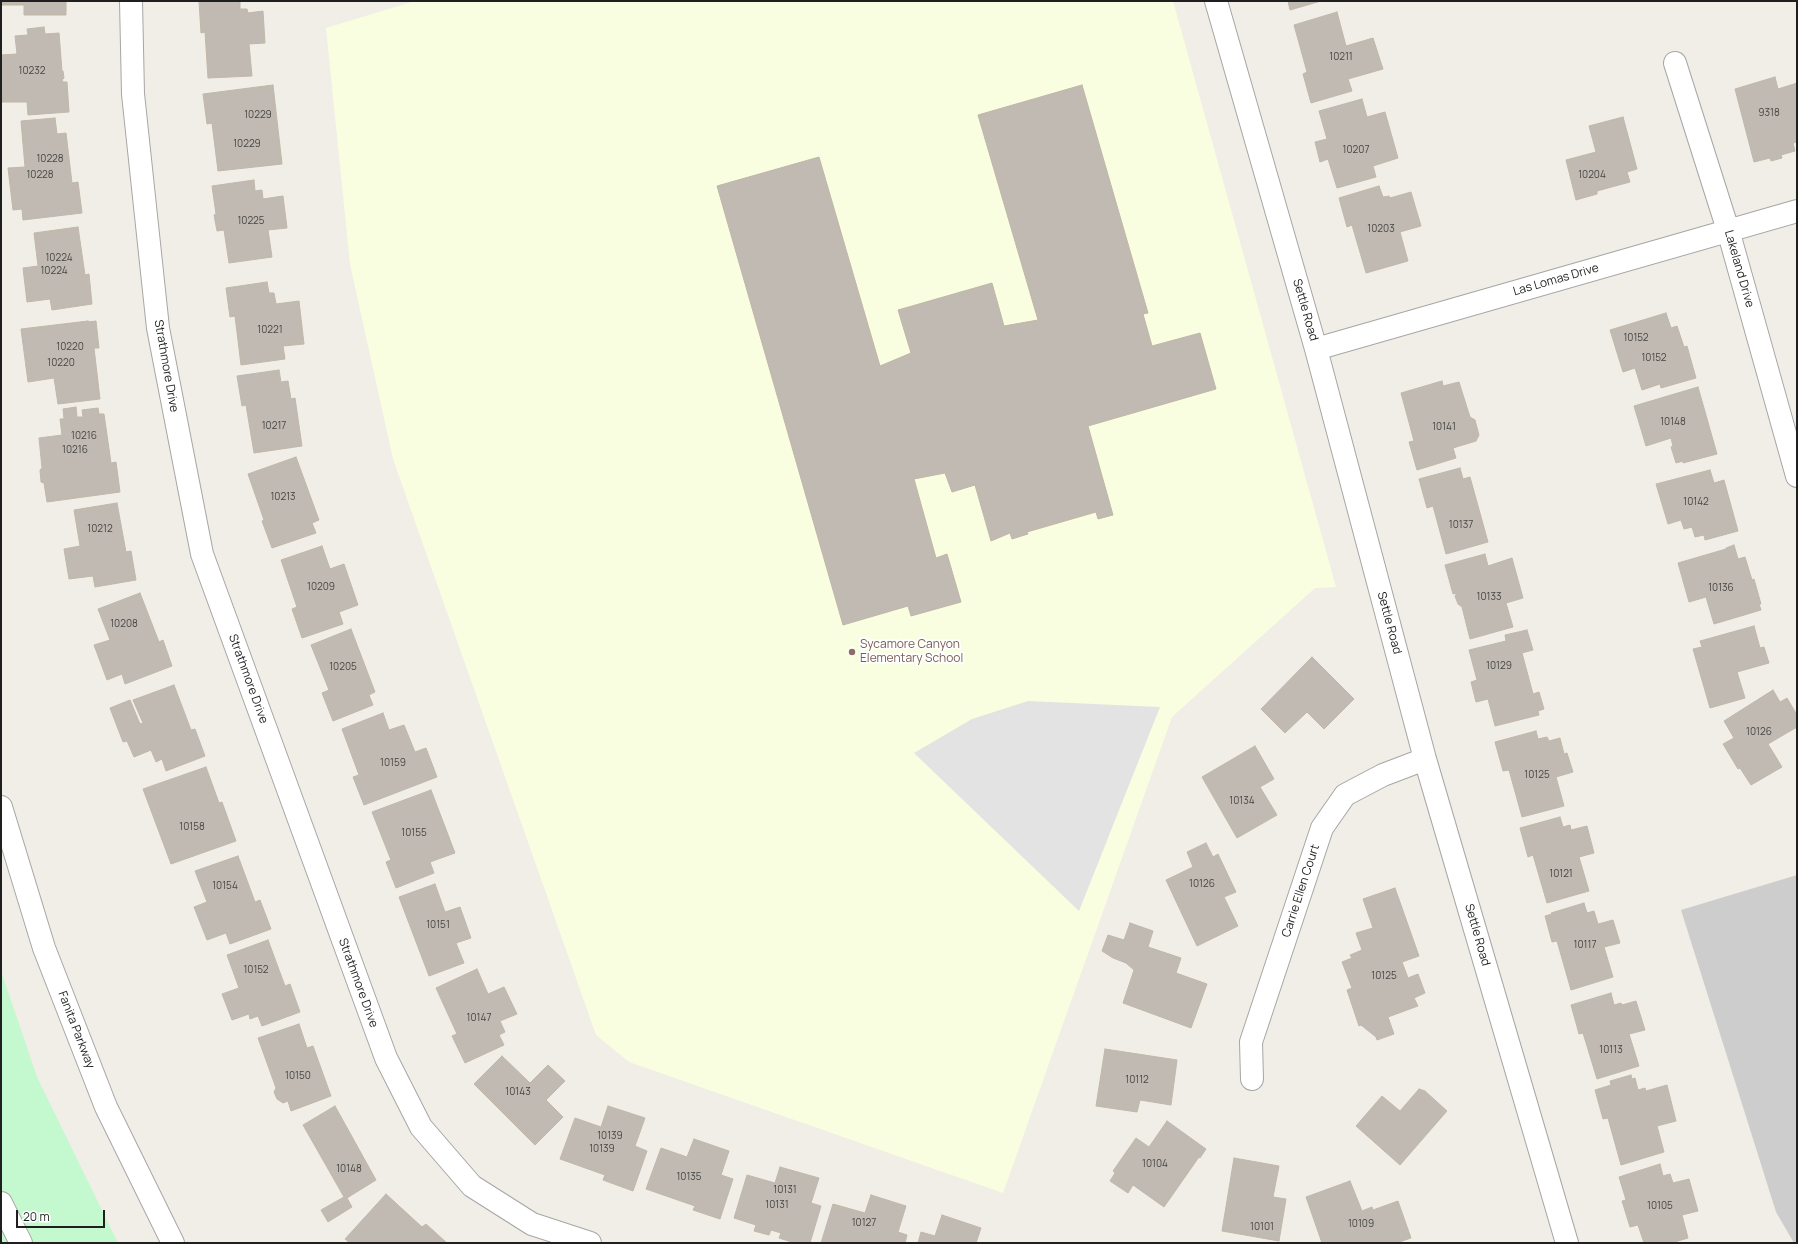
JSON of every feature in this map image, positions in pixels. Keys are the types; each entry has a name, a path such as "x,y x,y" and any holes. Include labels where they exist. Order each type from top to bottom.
{"street":[{"name":"Strathmore Drive","path":"131,1 133,94 158,328 202,554 386,1058 421,1127 472,1186 532,1224 590,1243"},
{"name":"Settle Road","path":"1216,1 1316,349 1425,759 1567,1243"},
{"name":"Lakeland Drive","path":"1676,63 1728,230 1797,476"},
{"name":"Las Lomas Drive","path":"1316,349 1797,211"},
{"name":"Carrie Ellen Court","path":"1252,1079 1251,1042 1322,828 1344,795 1383,775 1425,759"},
{"name":"Fanita Parkway","path":"1,807 44,948 100,1092 173,1243"},
{"path":"1,1203 21,1243"}],"shaded area":[{"name":"Sycamore Canyon Elementary School","path":"415,1 1173,1 1336,587 1315,588 1172,717 1003,1193 629,1062 596,1035 393,459 350,264 326,28"},
{"path":"1028,701 1160,707 1079,911 914,753 972,719"},
{"path":"1797,875 1797,1243 1794,1243 1776,1212 1681,910"}],"green space":[{"path":"1,971 37,1077 118,1243 1,1243"}],"building":[{"path":"1,1 66,1 66,15 24,15 24,5 1,5"},
{"path":"199,1 240,1 240,9 247,9 248,13 263,11 265,43 249,44 252,76 208,78 205,32 201,33"},
{"path":"1288,1 1321,1 1290,10"},
{"path":"1337,12 1346,46 1373,38 1383,69 1348,79 1352,91 1311,103 1303,74 1307,72 1294,25"},
{"path":"44,27 45,34 59,33 62,71 64,78 62,80 63,82 67,82 69,112 28,115 27,102 2,102 1,55 17,54 15,36 28,35 27,29"},
{"path":"1775,77 1778,89 1797,83 1797,142 1793,143 1795,151 1781,155 1782,158 1771,161 1770,158 1754,162 1735,89"},
{"path":"273,85 282,164 218,171 212,123 207,124 203,94"},
{"path":"1082,85 1148,313 1143,314 1152,346 1200,333 1216,389 1088,426 1113,515 1098,519 1096,512 1027,532 1028,534 1012,539 1010,533 991,541 975,485 952,492 945,473 914,479 936,558 947,554 961,602 911,616 908,606 843,625 717,186 819,157 880,366 911,353 898,310 992,283 1004,326 1038,320 978,115"},
{"path":"1362,99 1367,117 1385,112 1398,158 1373,166 1376,177 1337,188 1328,159 1320,162 1315,142 1327,139 1319,111"},
{"path":"1623,117 1637,169 1627,172 1630,182 1597,191 1597,194 1576,200 1566,160 1596,152 1589,126"},
{"path":"55,118 57,134 66,133 72,183 78,182 82,213 23,220 22,209 13,210 8,168 25,167 21,121"},
{"path":"254,180 255,191 262,190 263,199 283,196 287,228 268,230 272,257 229,263 224,230 217,231 214,215 216,214 212,186"},
{"path":"1379,186 1383,197 1389,196 1390,198 1411,192 1421,226 1400,232 1408,261 1366,273 1352,225 1347,227 1339,198"},
{"path":"78,227 85,275 89,274 92,304 52,310 50,299 27,302 23,268 38,266 34,233"},
{"path":"267,282 269,293 274,293 276,304 299,301 304,344 283,346 285,359 241,365 235,316 230,317 226,288"},
{"path":"1666,313 1671,328 1677,326 1684,347 1687,346 1696,378 1661,388 1660,384 1642,390 1635,368 1623,372 1610,330"},
{"path":"96,321 99,348 94,348 100,399 58,404 54,378 28,382 21,329"},
{"path":"279,370 281,382 288,381 291,399 295,398 302,446 254,453 246,405 242,406 237,376"},
{"path":"1442,381 1443,386 1459,382 1470,417 1475,420 1479,435 1476,441 1453,448 1456,458 1417,470 1409,442 1414,441 1401,393"},
{"path":"1698,387 1717,454 1683,463 1683,461 1676,463 1671,447 1673,446 1671,438 1646,446 1634,406"},
{"path":"76,407 77,417 83,417 82,410 98,408 99,414 104,414 111,463 116,462 120,492 47,502 44,483 41,482 40,470 42,468 39,438 62,435 60,419 64,419 63,409"},
{"path":"296,457 319,520 312,523 316,533 272,548 248,474"},
{"path":"1460,468 1463,479 1470,477 1488,542 1446,554 1433,506 1427,508 1419,479"},
{"path":"1710,470 1714,483 1724,480 1738,531 1705,540 1704,535 1695,537 1692,527 1684,529 1681,520 1668,524 1656,484"},
{"path":"117,503 126,552 131,551 136,580 95,587 93,576 69,579 64,549 80,546 74,510"},
{"path":"1734,545 1738,559 1745,557 1752,580 1754,579 1761,604 1759,604 1761,610 1714,624 1706,597 1689,602 1678,563 1726,549"},
{"path":"322,546 330,569 344,564 358,605 339,612 343,624 302,638 292,609 297,607 281,560"},
{"path":"1485,554 1488,566 1512,558 1523,598 1506,603 1513,627 1470,639 1462,607 1458,604 1455,596 1457,593 1453,594 1445,565"},
{"path":"140,593 159,642 163,640 172,666 125,684 122,674 107,680 94,645 110,640 98,609"},
{"path":"1754,626 1760,648 1764,647 1769,663 1737,672 1745,698 1710,708 1693,649 1702,647 1700,641"},
{"path":"351,629 375,692 369,695 373,705 333,721 322,693 329,690 311,645"},
{"path":"1527,630 1533,650 1522,653 1533,694 1539,692 1544,709 1538,711 1539,715 1495,726 1488,699 1476,702 1471,682 1477,680 1469,650 1506,641 1505,635"},
{"path":"1312,657 1354,699 1324,729 1307,712 1285,733 1261,709"},
{"path":"174,685 191,730 195,729 205,756 166,771 162,759 156,762 151,750 134,757 127,741 123,742 110,708 130,700 140,724 143,723 133,700"},
{"path":"1773,690 1780,702 1787,698 1797,715 1797,727 1768,744 1782,767 1751,785 1740,768 1738,769 1723,744 1734,738 1724,721"},
{"path":"383,713 389,730 404,725 415,752 426,748 437,777 364,805 353,777 359,775 342,729"},
{"path":"1536,731 1538,739 1547,737 1549,741 1560,738 1564,754 1567,753 1573,772 1556,777 1564,806 1522,817 1509,770 1503,771 1495,742"},
{"path":"1255,746 1274,779 1260,787 1277,815 1237,838 1202,777"},
{"path":"206,767 219,803 222,802 236,841 171,864 143,789"},
{"path":"431,790 455,853 430,862 434,873 396,888 386,862 391,860 372,812"},
{"path":"1560,817 1563,827 1570,825 1571,830 1587,826 1594,853 1579,857 1589,891 1547,903 1533,855 1528,857 1520,828"},
{"path":"1206,843 1213,857 1218,854 1236,892 1224,897 1238,926 1197,946 1166,880 1193,867 1187,852"},
{"path":"238,856 255,902 260,900 271,929 230,944 226,933 207,940 194,907 207,902 195,871"},
{"path":"435,884 445,912 460,907 471,938 456,943 464,963 429,976 399,897"},
{"path":"1395,888 1419,956 1402,962 1408,978 1418,974 1425,993 1414,998 1418,1006 1388,1017 1394,1034 1377,1040 1376,1037 1361,1025 1359,1026 1347,990 1352,988 1342,962 1352,958 1350,955 1362,950 1356,933 1373,928 1363,899"},
{"path":"1584,903 1587,913 1594,911 1598,924 1613,920 1620,943 1604,947 1613,977 1571,990 1557,941 1552,942 1545,916"},
{"path":"1130,923 1153,931 1148,947 1181,958 1176,973 1207,984 1191,1028 1123,1003 1134,970 1126,963 1113,958 1102,951 1108,935 1124,940"},
{"path":"268,940 285,986 290,984 300,1012 262,1026 258,1016 250,1019 249,1014 232,1020 222,994 239,988 227,955"},
{"path":"477,969 488,994 504,987 517,1014 500,1021 505,1032 499,1035 504,1045 465,1063 452,1036 457,1034 436,988"},
{"path":"1611,993 1614,1005 1621,1003 1622,1005 1636,1001 1645,1030 1629,1034 1639,1066 1597,1079 1583,1033 1579,1034 1571,1005"},
{"path":"299,1024 307,1048 313,1046 331,1096 291,1111 288,1101 283,1103 277,1099 274,1092 276,1088 258,1038"},
{"path":"1105,1049 1177,1060 1171,1105 1140,1100 1137,1112 1096,1106"},
{"path":"502,1056 530,1083 548,1065 565,1081 546,1100 563,1117 535,1145 474,1084"},
{"path":"1631,1075 1632,1079 1635,1078 1638,1090 1645,1088 1646,1091 1667,1085 1676,1121 1657,1126 1664,1152 1621,1165 1608,1118 1603,1119 1595,1090 1611,1085 1610,1081"},
{"path":"1419,1089 1425,1091 1447,1111 1400,1165 1356,1126 1382,1096 1400,1111"},
{"path":"335,1106 376,1180 347,1198 352,1207 328,1222 321,1210 344,1197 303,1125"},
{"path":"608,1106 645,1118 635,1146 647,1151 633,1191 603,1180 605,1175 560,1159 575,1118 601,1127"},
{"path":"1167,1121 1206,1149 1164,1207 1133,1185 1128,1193 1110,1181 1115,1173 1113,1171 1136,1138 1149,1147"},
{"path":"694,1139 729,1151 721,1175 733,1179 720,1219 693,1210 695,1206 646,1189 661,1148 687,1157"},
{"path":"1234,1158 1279,1166 1273,1197 1286,1199 1279,1241 1222,1231"},
{"path":"1660,1164 1663,1176 1670,1174 1673,1183 1689,1179 1698,1211 1682,1215 1688,1238 1671,1243 1644,1243 1638,1225 1630,1227 1622,1201 1626,1200 1619,1177"},
{"path":"780,1167 819,1178 811,1203 821,1206 810,1243 795,1243 779,1238 781,1233 771,1230 769,1235 754,1231 756,1225 734,1218 747,1175 775,1183"},
{"path":"1350,1181 1362,1211 1372,1207 1373,1210 1398,1201 1411,1238 1396,1243 1322,1243 1306,1197"},
{"path":"386,1194 422,1227 426,1224 447,1243 350,1243 345,1239"},
{"path":"871,1195 906,1206 898,1232 907,1235 905,1243 821,1243 833,1204 865,1213"},
{"path":"942,1215 981,1228 976,1243 918,1243 921,1232 935,1236"}],"place":[{"name":"Sycamore Canyon Elementary School","path":"852,652"}]}
